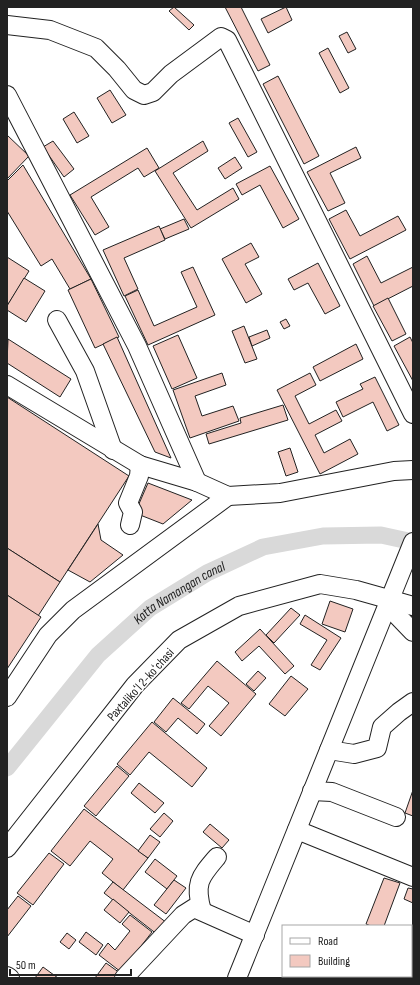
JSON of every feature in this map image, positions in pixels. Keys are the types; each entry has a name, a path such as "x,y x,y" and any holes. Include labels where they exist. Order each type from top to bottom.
{"street":[{"path":"7,25 50,30 96,48 117,69 134,90 144,95 153,92 171,74 221,37 227,40 413,414"},
{"path":"7,95 137,346 197,482"},
{"path":"57,320 85,371 113,450"},
{"path":"7,385 140,465 197,482 228,496 280,493 394,471 413,470"},
{"path":"130,525 133,512 128,502 139,476 140,465"},
{"path":"7,697 48,635 73,610 228,496"},
{"path":"237,978 413,542"},
{"name":"Paxtalikoʻl 2-koʻchasi","path":"7,848 136,685 179,640 239,606 320,584 356,590 388,602 413,606"},
{"path":"388,602 413,632"},
{"path":"329,750 354,754 377,748 382,727 398,712 413,702"},
{"path":"312,791 332,792 396,817"},
{"path":"297,830 413,876"},
{"path":"202,910 197,890 201,876 217,856"},
{"path":"131,976 183,915 194,908 202,910 255,935"}],"building":[{"path":"174,7 194,25 189,30 169,11"},
{"path":"225,7 241,7 270,65 258,71"},
{"path":"286,7 292,20 268,33 261,19"},
{"path":"347,32 356,49 348,53 339,36"},
{"path":"328,48 349,88 340,93 319,53"},
{"path":"278,76 319,156 304,164 263,84"},
{"path":"110,90 126,115 112,123 97,98"},
{"path":"74,112 89,136 77,143 63,119"},
{"path":"238,118 257,152 248,157 229,123"},
{"path":"7,135 29,156 7,179"},
{"path":"53,141 74,169 64,177 43,147"},
{"path":"203,141 208,151 173,173 197,210 233,188 239,199 191,228 155,171"},
{"path":"356,147 361,158 330,173 345,203 328,211 307,172"},
{"path":"147,148 159,168 144,177 138,168 91,197 109,227 95,235 70,195"},
{"path":"235,157 242,168 225,179 218,168"},
{"path":"23,165 91,279 70,289 52,259 41,266 7,211 7,181"},
{"path":"270,166 299,219 283,228 260,185 242,195 236,184"},
{"path":"346,210 360,236 398,216 406,230 350,259 329,219"},
{"path":"184,219 189,229 165,239 160,229"},
{"path":"159,226 165,240 124,258 138,289 124,296 103,250"},
{"path":"251,243 259,257 245,264 262,294 246,303 222,259"},
{"path":"367,256 381,283 413,267 413,286 374,306 353,264"},
{"path":"7,257 29,271 7,306"},
{"path":"318,263 340,306 325,314 308,283 294,290 288,279"},
{"path":"193,267 215,315 148,345 125,296 138,290 154,326 197,307 181,272"},
{"path":"24,278 45,291 26,322 7,310 7,306"},
{"path":"91,279 119,337 95,348 68,290"},
{"path":"388,298 406,334 392,341 373,306"},
{"path":"286,319 290,326 284,329 280,322"},
{"path":"244,326 257,359 245,363 232,331"},
{"path":"267,330 270,338 252,346 249,337"},
{"path":"178,335 197,378 172,389 153,346"},
{"path":"117,337 171,458 155,452 103,344"},
{"path":"410,337 413,343 413,381 394,346"},
{"path":"8,339 71,379 60,397 7,363"},
{"path":"356,344 363,359 320,381 313,367"},
{"path":"222,373 226,385 195,396 202,416 233,406 239,421 190,438 173,390"},
{"path":"310,373 316,385 295,396 309,424 336,410 342,421 315,435 324,453 350,439 358,454 320,474 277,390"},
{"path":"375,377 399,425 387,431 373,402 343,417 336,402 363,389 360,384"},
{"path":"7,397 129,476 60,582 7,548"},
{"path":"283,405 288,420 209,444 206,434 241,423 240,418"},
{"path":"290,448 298,472 286,476 278,452"},
{"path":"148,483 192,500 163,524 135,513"},
{"path":"98,524 101,540 123,555 90,582 68,570"},
{"path":"7,548 60,582 38,616 7,595"},
{"path":"7,595 41,617 7,669"},
{"path":"330,601 353,609 345,632 322,624"},
{"path":"291,608 300,615 274,643 266,635"},
{"path":"305,615 341,638 320,670 311,665 327,640 300,624"},
{"path":"260,629 294,666 285,674 259,646 242,661 235,652"},
{"path":"217,661 256,694 221,736 209,726 229,703 208,686 189,709 181,703"},
{"path":"258,671 266,678 254,691 246,684"},
{"path":"291,676 308,689 285,716 269,704"},
{"path":"173,698 205,724 197,734 178,718 166,732 154,722"},
{"path":"152,722 207,768 192,787 149,752 130,775 117,764"},
{"path":"117,766 129,776 96,816 84,806"},
{"path":"139,783 164,803 155,813 131,793"},
{"path":"413,790 413,816 405,813"},
{"path":"84,809 148,858 123,890 102,873 113,859 90,841 70,866 51,851"},
{"path":"164,813 173,821 160,837 150,829"},
{"path":"210,824 229,840 222,848 203,832"},
{"path":"150,835 160,842 148,858 138,851"},
{"path":"49,853 64,864 33,905 17,893"},
{"path":"155,859 177,876 167,889 145,872"},
{"path":"384,878 400,883 384,925 366,924"},
{"path":"174,880 186,888 166,914 154,905"},
{"path":"113,882 167,923 158,935 104,893"},
{"path":"408,888 413,889 413,903 404,899"},
{"path":"18,896 31,906 7,937 7,910"},
{"path":"113,899 129,912 120,923 104,910"},
{"path":"130,915 152,932 121,972 99,955 108,943 115,950 130,931 122,924"},
{"path":"86,932 103,945 96,955 79,942"},
{"path":"67,933 76,940 69,949 60,942"},
{"path":"412,942 413,942 412,958"},
{"path":"106,963 120,973 116,978 95,978"},
{"path":"43,967 58,978 35,978"},
{"path":"347,977 360,977 360,978"}],"waterway":[{"name":"Katta Namangan canal","path":"7,768 98,655 150,608 207,573 263,547 323,536 381,535 413,542"}]}
